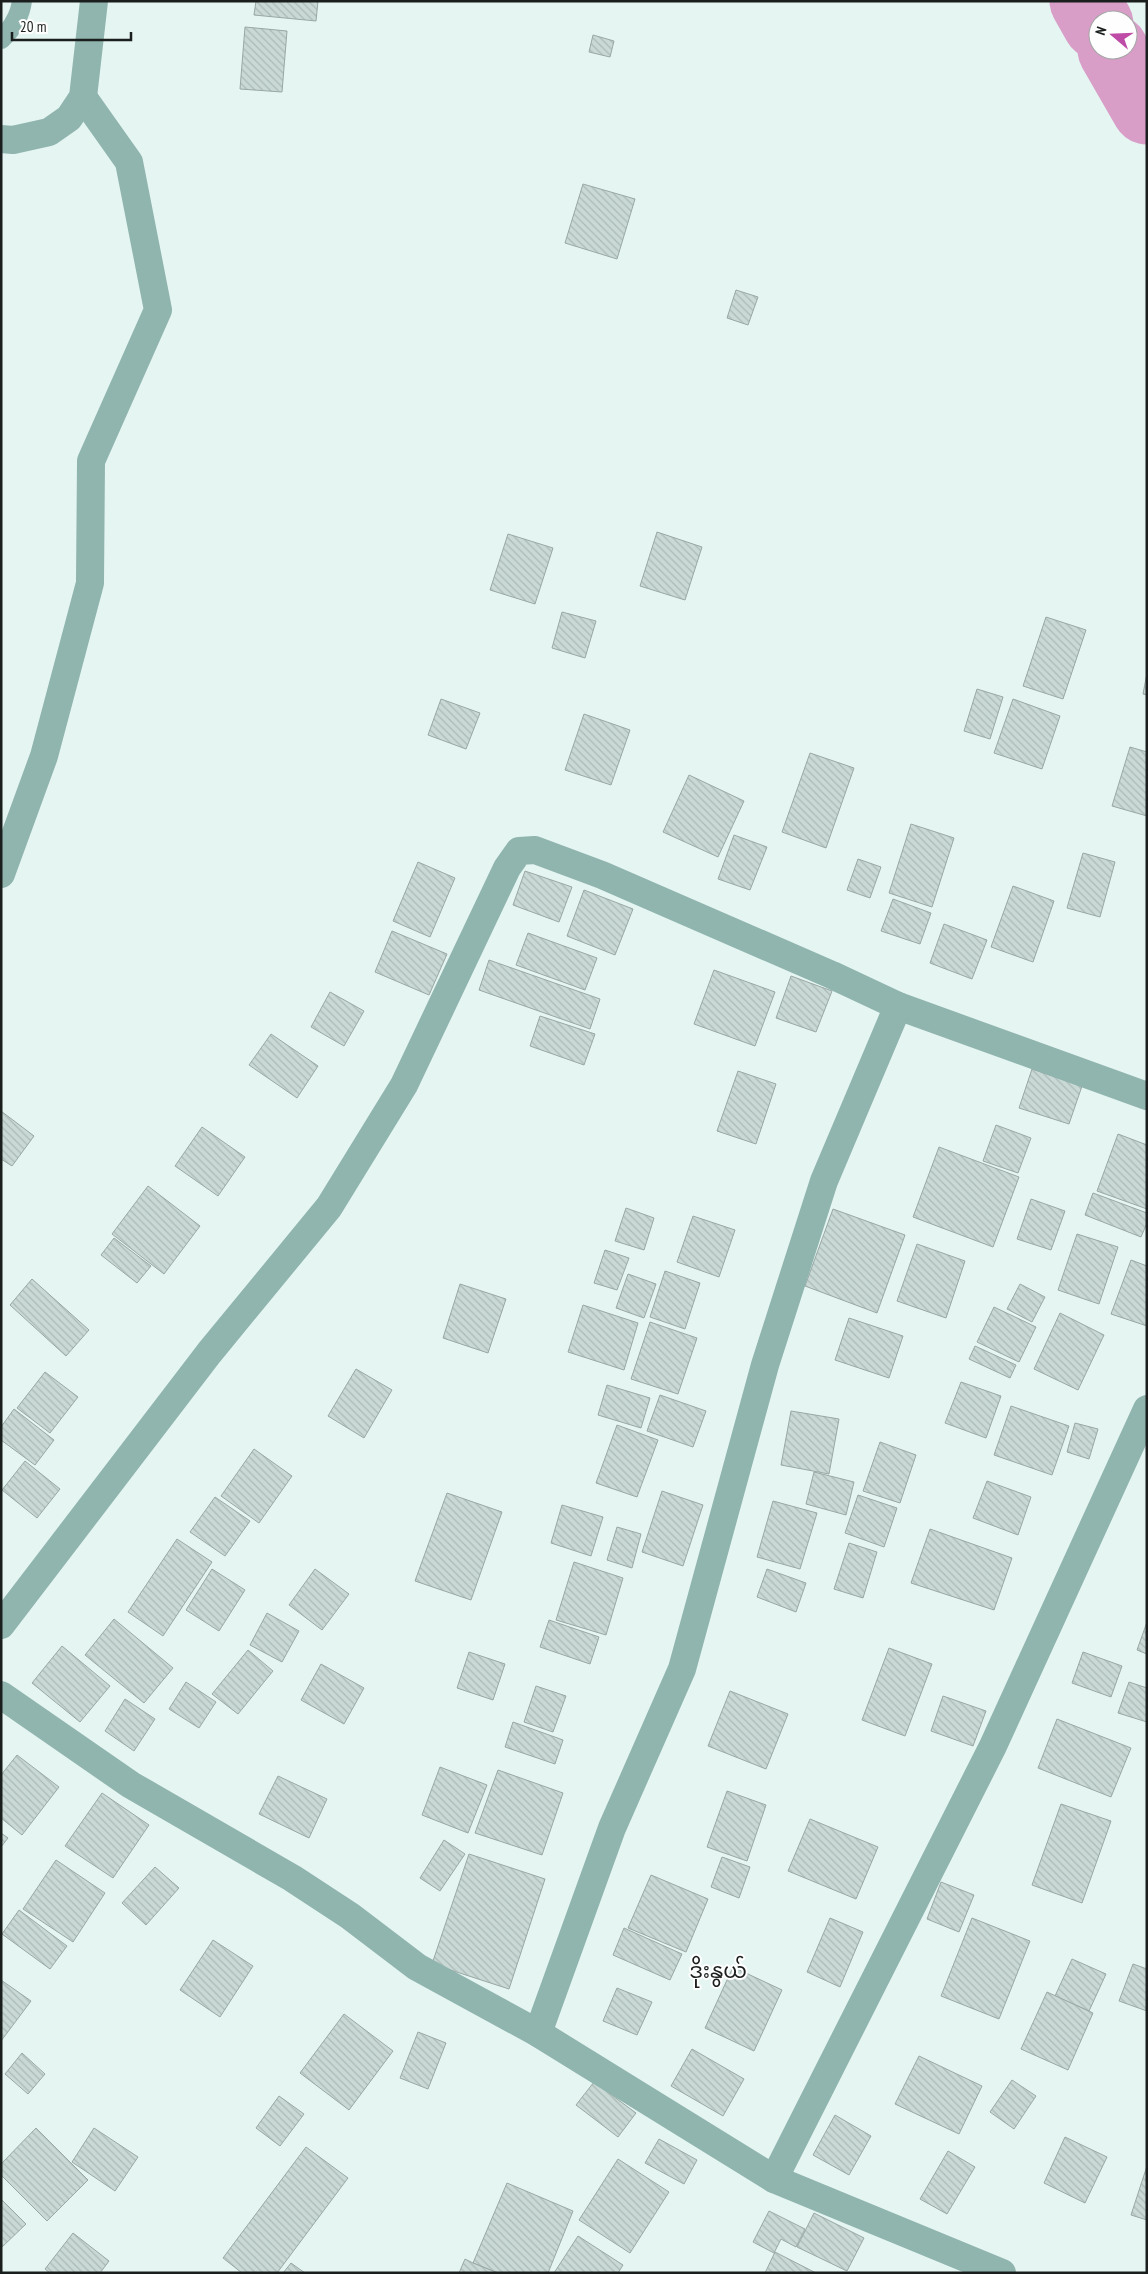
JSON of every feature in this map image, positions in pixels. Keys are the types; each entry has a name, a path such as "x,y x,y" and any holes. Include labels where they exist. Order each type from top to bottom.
{"street":[{"path":"7,139 49,132 70,118 83,98 94,1"},
{"path":"1,874 44,756 90,583 91,461 158,310 129,162 83,98"},
{"path":"1,1625 209,1353 329,1206 404,1085 507,868 519,851 535,850 602,875 824,971 898,1006 1147,1096"},
{"path":"538,2033 612,1828 682,1670 765,1365 821,1190 898,1006"},
{"path":"774,2179 993,1746 1147,1409"},
{"path":"1,1695 131,1785 292,1878 350,1916 417,1967 538,2033 774,2179 1002,2273"}],"lane":[{"path":"1,39 10,31 21,10 22,1"}],"building":[{"path":"256,1 318,1 316,21 254,15"},
{"path":"245,27 287,31 282,92 240,89"},
{"path":"593,35 614,41 610,57 589,52"},
{"path":"583,184 635,199 617,259 565,243"},
{"path":"736,290 758,297 748,325 727,318"},
{"path":"657,532 702,547 685,600 640,586"},
{"path":"508,534 553,548 535,604 490,590"},
{"path":"562,612 596,621 585,658 552,648"},
{"path":"1046,617 1086,630 1063,699 1023,686"},
{"path":"1147,673 1147,695 1143,694"},
{"path":"977,689 1003,697 990,739 964,731"},
{"path":"441,699 480,713 466,749 428,735"},
{"path":"1013,699 1060,716 1042,769 994,753"},
{"path":"584,714 630,730 611,785 565,770"},
{"path":"1130,747 1147,752 1147,816 1112,806"},
{"path":"810,753 854,768 826,848 782,832"},
{"path":"689,775 744,801 718,857 663,832"},
{"path":"911,824 954,838 932,907 889,893"},
{"path":"734,835 767,847 750,890 718,879"},
{"path":"1083,853 1115,862 1100,917 1067,908"},
{"path":"858,859 881,867 870,898 847,890"},
{"path":"418,862 455,878 430,937 393,921"},
{"path":"525,871 572,887 559,922 513,905"},
{"path":"1013,886 1054,901 1033,962 991,947"},
{"path":"584,890 633,909 615,955 567,936"},
{"path":"893,899 931,913 920,944 881,931"},
{"path":"944,924 987,940 972,979 930,963"},
{"path":"392,931 447,954 429,995 375,972"},
{"path":"528,933 597,958 585,990 516,965"},
{"path":"489,960 600,999 590,1029 479,990"},
{"path":"714,970 775,992 755,1046 694,1024"},
{"path":"791,976 832,991 816,1032 776,1018"},
{"path":"330,992 364,1011 344,1046 311,1027"},
{"path":"540,1016 595,1034 584,1065 530,1046"},
{"path":"271,1034 318,1066 297,1098 249,1065"},
{"path":"1032,1069 1082,1086 1069,1124 1019,1108"},
{"path":"738,1071 776,1084 756,1144 717,1131"},
{"path":"1,1111 34,1136 12,1166 1,1159"},
{"path":"996,1125 1031,1138 1018,1173 983,1161"},
{"path":"202,1127 245,1157 218,1196 175,1166"},
{"path":"1118,1134 1147,1145 1147,1209 1097,1191"},
{"path":"939,1147 1019,1177 993,1247 913,1217"},
{"path":"148,1186 200,1226 164,1274 112,1234"},
{"path":"1093,1193 1147,1213 1147,1223 1141,1237 1085,1215"},
{"path":"1031,1199 1065,1211 1051,1250 1017,1239"},
{"path":"626,1208 654,1218 644,1250 615,1241"},
{"path":"833,1209 905,1235 877,1313 805,1286"},
{"path":"693,1216 735,1230 719,1277 677,1262"},
{"path":"1077,1234 1118,1247 1099,1304 1058,1290"},
{"path":"114,1238 151,1266 137,1283 101,1255"},
{"path":"917,1244 965,1261 946,1318 897,1301"},
{"path":"605,1250 629,1258 617,1290 594,1283"},
{"path":"1131,1260 1147,1266 1147,1326 1111,1314"},
{"path":"665,1271 700,1283 685,1329 650,1317"},
{"path":"628,1274 656,1284 644,1318 616,1308"},
{"path":"32,1279 89,1330 66,1356 10,1305"},
{"path":"460,1284 506,1299 488,1353 443,1338"},
{"path":"1020,1284 1045,1297 1032,1322 1007,1309"},
{"path":"583,1305 638,1323 624,1370 568,1352"},
{"path":"994,1307 1036,1327 1019,1362 977,1342"},
{"path":"1060,1313 1104,1335 1078,1390 1034,1369"},
{"path":"849,1318 903,1336 889,1378 835,1360"},
{"path":"650,1322 697,1338 678,1394 631,1379"},
{"path":"975,1346 1016,1365 1010,1378 969,1359"},
{"path":"356,1369 392,1390 364,1438 328,1416"},
{"path":"45,1372 78,1397 50,1433 17,1408"},
{"path":"961,1382 1001,1396 986,1438 945,1423"},
{"path":"607,1385 650,1398 641,1428 598,1415"},
{"path":"660,1395 706,1411 693,1447 647,1431"},
{"path":"1011,1406 1069,1426 1052,1475 994,1455"},
{"path":"14,1409 54,1440 35,1465 1,1440 1,1427"},
{"path":"791,1411 839,1419 829,1474 781,1465"},
{"path":"1075,1423 1098,1429 1089,1459 1067,1452"},
{"path":"617,1425 658,1440 637,1497 596,1483"},
{"path":"880,1442 916,1455 900,1503 863,1491"},
{"path":"254,1449 292,1476 259,1523 221,1496"},
{"path":"25,1461 60,1489 37,1518 2,1490"},
{"path":"814,1472 854,1482 846,1515 806,1504"},
{"path":"987,1481 1031,1497 1018,1535 973,1518"},
{"path":"662,1491 703,1505 683,1566 642,1552"},
{"path":"447,1493 502,1512 471,1600 415,1581"},
{"path":"858,1495 897,1508 884,1547 845,1533"},
{"path":"215,1497 250,1521 225,1556 190,1532"},
{"path":"773,1501 817,1513 800,1569 757,1557"},
{"path":"562,1505 603,1517 591,1556 551,1543"},
{"path":"617,1527 641,1534 632,1568 607,1560"},
{"path":"930,1529 1012,1558 994,1610 911,1583"},
{"path":"177,1539 212,1562 163,1636 128,1612"},
{"path":"849,1543 877,1552 863,1598 834,1589"},
{"path":"574,1562 623,1578 606,1635 556,1620"},
{"path":"212,1569 245,1590 219,1631 186,1610"},
{"path":"315,1569 349,1594 322,1630 289,1605"},
{"path":"767,1569 806,1583 796,1612 757,1597"},
{"path":"267,1613 299,1631 282,1662 250,1645"},
{"path":"114,1619 173,1668 144,1703 85,1655"},
{"path":"549,1620 599,1637 590,1664 540,1647"},
{"path":"1147,1622 1147,1654 1137,1650"},
{"path":"62,1646 110,1686 80,1722 32,1683"},
{"path":"889,1648 932,1664 905,1736 862,1720"},
{"path":"248,1650 273,1671 238,1714 212,1694"},
{"path":"469,1652 505,1664 493,1700 457,1688"},
{"path":"1083,1652 1122,1666 1111,1697 1072,1683"},
{"path":"321,1664 364,1688 344,1724 301,1700"},
{"path":"186,1682 216,1702 199,1728 169,1709"},
{"path":"1129,1682 1147,1688 1147,1722 1118,1713"},
{"path":"536,1686 566,1696 553,1732 524,1722"},
{"path":"730,1691 788,1714 766,1769 708,1746"},
{"path":"943,1696 986,1711 973,1746 931,1731"},
{"path":"125,1699 155,1719 134,1751 105,1731"},
{"path":"1057,1719 1131,1748 1111,1797 1038,1768"},
{"path":"513,1722 563,1740 555,1764 505,1747"},
{"path":"17,1755 59,1787 22,1835 1,1818 1,1775"},
{"path":"440,1767 487,1785 468,1833 422,1815"},
{"path":"498,1770 563,1793 542,1855 475,1833"},
{"path":"278,1776 327,1799 309,1838 259,1814"},
{"path":"727,1791 766,1805 747,1861 707,1847"},
{"path":"102,1793 149,1825 113,1878 65,1846"},
{"path":"1061,1804 1111,1821 1082,1903 1032,1885"},
{"path":"810,1819 878,1847 856,1899 788,1871"},
{"path":"1,1833 8,1838 1,1847"},
{"path":"444,1840 465,1854 440,1891 420,1878"},
{"path":"469,1854 545,1879 509,1989 432,1964"},
{"path":"722,1857 750,1867 739,1898 711,1887"},
{"path":"56,1860 105,1893 73,1942 23,1909"},
{"path":"155,1867 179,1888 146,1925 122,1903"},
{"path":"651,1875 708,1899 686,1952 628,1928"},
{"path":"941,1882 974,1895 959,1932 927,1919"},
{"path":"19,1910 67,1946 50,1969 2,1934"},
{"path":"830,1918 863,1932 840,1987 807,1972"},
{"path":"972,1918 1030,1941 999,2019 941,1996"},
{"path":"624,1928 682,1954 670,1980 613,1955"},
{"path":"213,1940 253,1966 220,2017 180,1990"},
{"path":"1072,1959 1106,1974 1089,2011 1055,1996"},
{"path":"1133,1964 1147,1969 1147,2011 1119,2001"},
{"path":"733,1967 782,1990 754,2051 705,2028"},
{"path":"1,1980 31,2001 1,2041"},
{"path":"617,1988 652,2002 637,2035 603,2021"},
{"path":"1047,1992 1093,2013 1068,2070 1021,2049"},
{"path":"344,2014 393,2051 349,2110 300,2073"},
{"path":"418,2032 446,2043 428,2089 400,2078"},
{"path":"692,2049 744,2079 723,2116 671,2086"},
{"path":"22,2053 45,2074 28,2094 5,2074"},
{"path":"919,2056 982,2086 959,2134 895,2104"},
{"path":"1012,2080 1036,2096 1014,2129 990,2112"},
{"path":"594,2082 636,2113 618,2137 576,2105"},
{"path":"279,2096 304,2114 280,2146 256,2128"},
{"path":"835,2115 871,2136 849,2175 813,2155"},
{"path":"36,2128 88,2180 47,2221 1,2175 1,2164"},
{"path":"94,2128 138,2157 115,2191 72,2162"},
{"path":"1065,2137 1107,2157 1085,2203 1044,2183"},
{"path":"659,2139 697,2160 684,2184 645,2163"},
{"path":"306,2147 348,2178 277,2273 242,2273 223,2258"},
{"path":"948,2151 975,2167 947,2214 920,2199"},
{"path":"618,2159 669,2192 630,2253 579,2220"},
{"path":"1147,2166 1147,2220 1131,2215"},
{"path":"507,2183 573,2211 548,2273 498,2273 473,2263"},
{"path":"1,2199 26,2224 1,2248"},
{"path":"769,2211 805,2229 796,2247 781,2239 774,2253 753,2242"},
{"path":"814,2213 864,2238 847,2271 797,2247"},
{"path":"73,2233 109,2261 100,2273 50,2273 45,2269"},
{"path":"578,2236 623,2265 618,2273 554,2273"},
{"path":"775,2252 816,2273 765,2273"},
{"path":"465,2259 473,2263 498,2273 459,2273"},
{"path":"291,2263 305,2273 283,2273"}],"waterway":[{"path":"1085,1 1090,10"},
{"path":"1119,60 1147,109"}],"district":[{"name":"ဒိုးနွယ်","path":"718,1971"}]}
